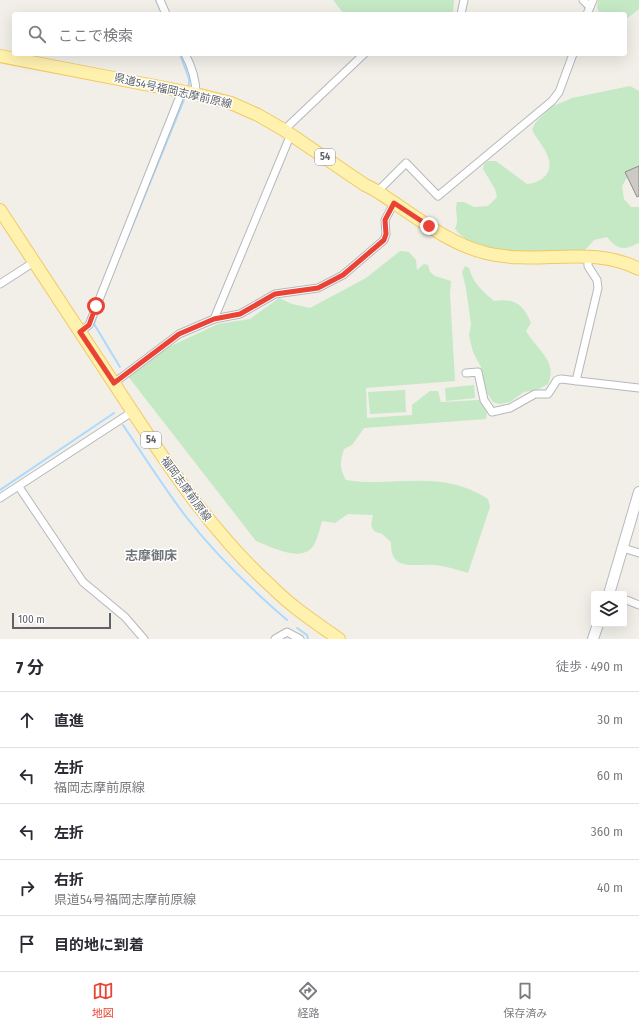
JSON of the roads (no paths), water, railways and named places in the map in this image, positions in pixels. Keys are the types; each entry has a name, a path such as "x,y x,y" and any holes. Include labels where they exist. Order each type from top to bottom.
{"main road":[{"name":"県道54号福岡志摩前原線","path":"0,56 182,91 231,103 258,115 287,132 365,185 378,191 394,203 459,244 502,257 526,258 588,256 614,260 639,269"},
{"name":"福岡志摩前原線","path":"0,210 178,480 236,552 293,606 339,639"},
{"path":"610,591 638,499"},
{"path":"593,639 597,627"}],"street":[{"path":"160,0 165,12"},
{"path":"461,12 464,0"},
{"path":"583,0 590,7"},
{"path":"186,56 193,70 196,94"},
{"path":"214,319 287,132 362,56"},
{"path":"378,191 406,163 438,196 552,101 559,92 572,56"},
{"path":"80,332 89,325 182,91"},
{"path":"114,383 179,334 214,319 240,314 275,294 318,288 343,275 384,240 386,234 385,220 394,203"},
{"path":"576,381 598,288 598,280 588,266 588,256"},
{"path":"0,284 34,262"},
{"path":"466,373 478,372 484,400 492,412 510,408 535,394 548,394 557,380 639,388"},
{"path":"0,498 132,412"},
{"path":"19,487 83,582 124,617 144,639"},
{"path":"623,548 639,554"},
{"path":"627,600 639,604"},
{"path":"275,639 287,632 300,639"}],"waterway":[{"path":"156,0 161,12"},
{"path":"181,56 189,79 189,87"},
{"path":"127,239 185,97"},
{"path":"98,312 94,324 120,367"},
{"path":"0,490 114,413"},
{"path":"123,425 170,495 198,532 235,572 287,620"},
{"path":"297,628 307,635 308,639"}],"district":[{"name":"志摩御床","path":"151,555"}]}
